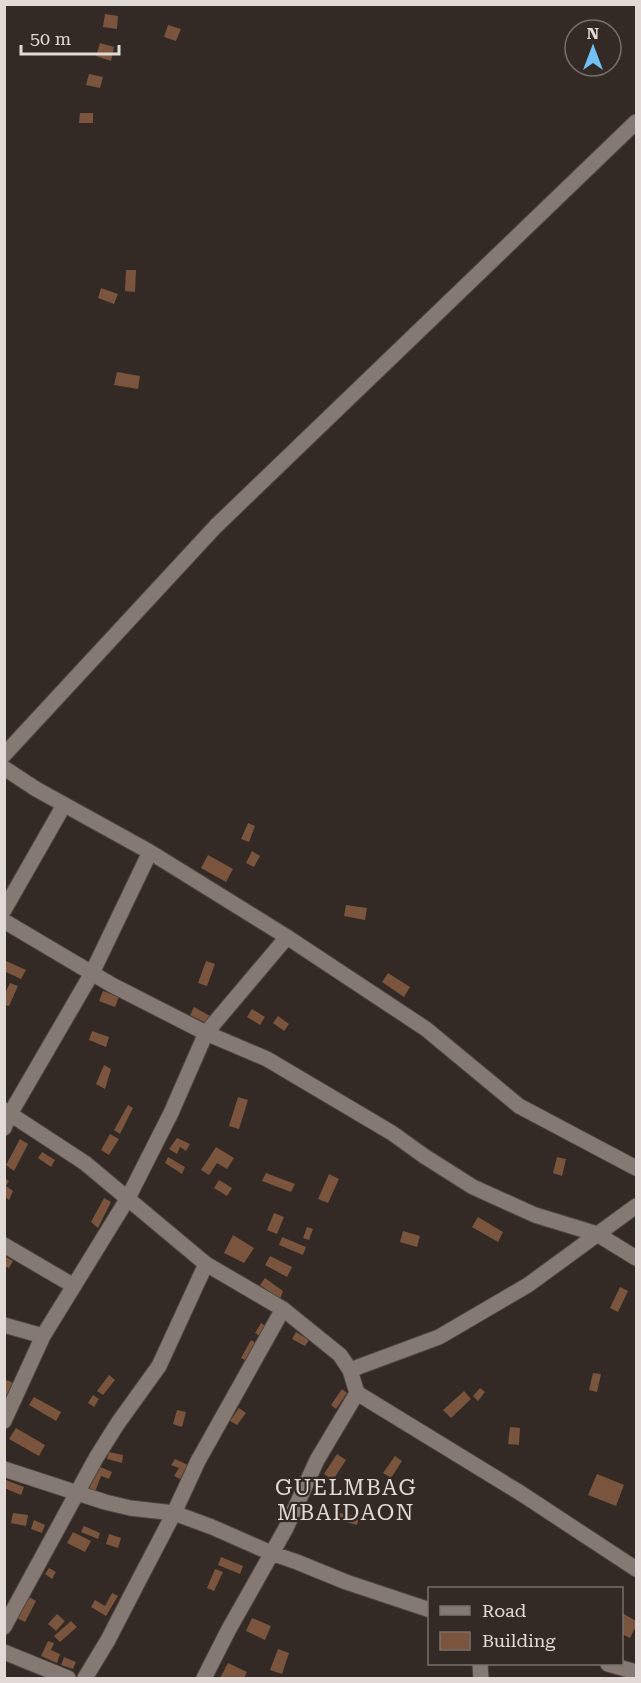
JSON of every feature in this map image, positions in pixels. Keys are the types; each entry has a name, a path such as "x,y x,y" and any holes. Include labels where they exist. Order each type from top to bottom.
{"street":[{"path":"4,755 216,526 636,122"},
{"path":"4,768 64,805 150,852 287,937 426,1029 519,1106 636,1168"},
{"path":"4,910 64,805"},
{"path":"150,852 93,973 6,1117 85,1163 206,1264 283,1309 340,1355 350,1370 357,1393 522,1494 636,1569"},
{"path":"4,921 93,973 206,1033 267,1059 392,1133 473,1186 536,1215 597,1234 636,1258"},
{"path":"4,1421 43,1336 128,1198 171,1113 206,1033 287,937"},
{"path":"350,1370 439,1336 528,1285 636,1206"},
{"path":"4,1245 74,1286"},
{"path":"4,1627 96,1458 159,1366 206,1264"},
{"path":"85,1678 108,1640 198,1461 283,1309"},
{"path":"4,1325 43,1336"},
{"path":"204,1678 286,1528 317,1460 357,1393"},
{"path":"4,1468 105,1502 130,1508 174,1512 346,1582 428,1610"},
{"path":"4,1652 68,1678"},
{"path":"612,1665 636,1672"}],"building":[{"path":"105,14 118,16 117,29 103,27"},
{"path":"168,25 181,29 176,41 164,37"},
{"path":"100,43 114,47 111,61 96,56"},
{"path":"89,74 103,77 100,88 86,85"},
{"path":"80,113 93,113 93,123 79,123"},
{"path":"126,270 136,270 135,292 125,291"},
{"path":"101,288 118,294 114,304 98,298"},
{"path":"117,372 140,376 138,389 114,385"},
{"path":"248,823 255,826 249,842 241,839"},
{"path":"252,851 260,856 254,867 246,863"},
{"path":"208,855 233,869 226,882 201,868"},
{"path":"346,905 367,908 365,920 344,916"},
{"path":"6,961 26,970 21,979 4,971"},
{"path":"206,961 215,964 207,986 198,983"},
{"path":"388,973 410,987 404,997 382,982"},
{"path":"10,983 18,986 9,1006 4,1005 4,995"},
{"path":"103,991 119,997 115,1007 99,1001"},
{"path":"194,1007 210,1016 206,1023 190,1015"},
{"path":"252,1009 265,1017 260,1025 247,1017"},
{"path":"278,1016 289,1024 284,1031 273,1023"},
{"path":"92,1031 109,1037 106,1047 89,1040"},
{"path":"104,1065 111,1069 105,1089 96,1084"},
{"path":"238,1097 248,1100 239,1129 229,1126"},
{"path":"128,1105 133,1108 120,1134 114,1130"},
{"path":"110,1134 119,1139 109,1155 101,1150"},
{"path":"177,1138 190,1144 186,1151 180,1147 177,1154 169,1149"},
{"path":"20,1139 28,1144 14,1171 6,1165"},
{"path":"216,1147 234,1158 227,1169 217,1163 209,1175 201,1170"},
{"path":"42,1152 55,1160 51,1167 38,1158"},
{"path":"168,1157 185,1167 182,1174 165,1163"},
{"path":"557,1157 566,1159 562,1176 553,1173"},
{"path":"266,1173 295,1184 291,1192 262,1181"},
{"path":"329,1174 339,1179 328,1203 318,1199"},
{"path":"4,1178 9,1181 6,1186 13,1191 9,1200 5,1197"},
{"path":"219,1180 232,1188 227,1196 214,1188"},
{"path":"104,1198 111,1202 98,1228 91,1222"},
{"path":"274,1213 284,1217 277,1234 267,1230"},
{"path":"478,1217 503,1232 498,1242 472,1227"},
{"path":"307,1227 313,1229 309,1240 303,1238"},
{"path":"403,1231 420,1236 417,1247 400,1242"},
{"path":"233,1235 254,1248 244,1263 224,1253"},
{"path":"282,1237 306,1247 303,1255 279,1245"},
{"path":"4,1256 13,1261 9,1268 4,1266"},
{"path":"270,1256 292,1267 287,1277 265,1265"},
{"path":"265,1278 283,1291 280,1299 260,1285"},
{"path":"620,1287 628,1291 618,1312 610,1308"},
{"path":"261,1323 266,1326 260,1336 255,1333"},
{"path":"296,1332 309,1340 305,1346 292,1339"},
{"path":"251,1340 257,1344 247,1361 241,1358"},
{"path":"593,1373 601,1374 597,1392 589,1390"},
{"path":"109,1375 115,1380 103,1395 97,1391"},
{"path":"7,1380 15,1384 4,1402 4,1384"},
{"path":"480,1388 485,1392 478,1401 473,1396"},
{"path":"342,1389 347,1393 336,1409 331,1405"},
{"path":"464,1391 471,1399 451,1418 443,1410"},
{"path":"93,1395 99,1399 94,1407 88,1403"},
{"path":"34,1397 61,1412 56,1421 29,1405"},
{"path":"239,1408 246,1413 237,1425 230,1421"},
{"path":"177,1410 186,1412 182,1427 173,1424"},
{"path":"510,1427 520,1428 519,1445 508,1444"},
{"path":"16,1428 45,1445 39,1456 9,1439"},
{"path":"109,1452 123,1455 122,1463 107,1459"},
{"path":"337,1454 346,1460 333,1480 324,1474"},
{"path":"395,1456 402,1461 391,1478 383,1473"},
{"path":"175,1459 188,1465 180,1479 174,1476 179,1468 171,1465"},
{"path":"98,1466 112,1472 109,1479 101,1476 95,1492 89,1489"},
{"path":"597,1474 624,1485 616,1506 588,1495"},
{"path":"6,1480 24,1487 21,1495 4,1488"},
{"path":"13,1513 28,1515 26,1526 11,1523"},
{"path":"340,1513 359,1517 357,1525 338,1520"},
{"path":"34,1520 45,1525 42,1533 31,1529"},
{"path":"84,1526 100,1533 98,1539 81,1532"},
{"path":"73,1532 91,1541 85,1552 67,1543"},
{"path":"109,1534 121,1538 118,1548 106,1544"},
{"path":"221,1557 243,1566 240,1574 218,1565"},
{"path":"49,1568 56,1572 52,1579 45,1574"},
{"path":"215,1569 223,1572 214,1591 207,1588"},
{"path":"112,1593 118,1596 106,1616 91,1607 95,1600 105,1606"},
{"path":"29,1597 36,1601 25,1622 17,1618"},
{"path":"57,1614 65,1621 56,1631 48,1624"},
{"path":"623,1614 636,1621 630,1638 623,1634"},
{"path":"252,1618 271,1626 265,1640 246,1631"},
{"path":"71,1621 77,1627 60,1642 54,1636"},
{"path":"48,1641 54,1643 51,1650 60,1654 57,1663 41,1656"},
{"path":"278,1649 289,1653 282,1674 270,1670"},
{"path":"64,1657 76,1662 73,1669 61,1665"},
{"path":"228,1663 247,1672 244,1678 220,1678"}],"district":[{"name":"GUELMBAG MBAIDAON","path":"346,1500"}]}
